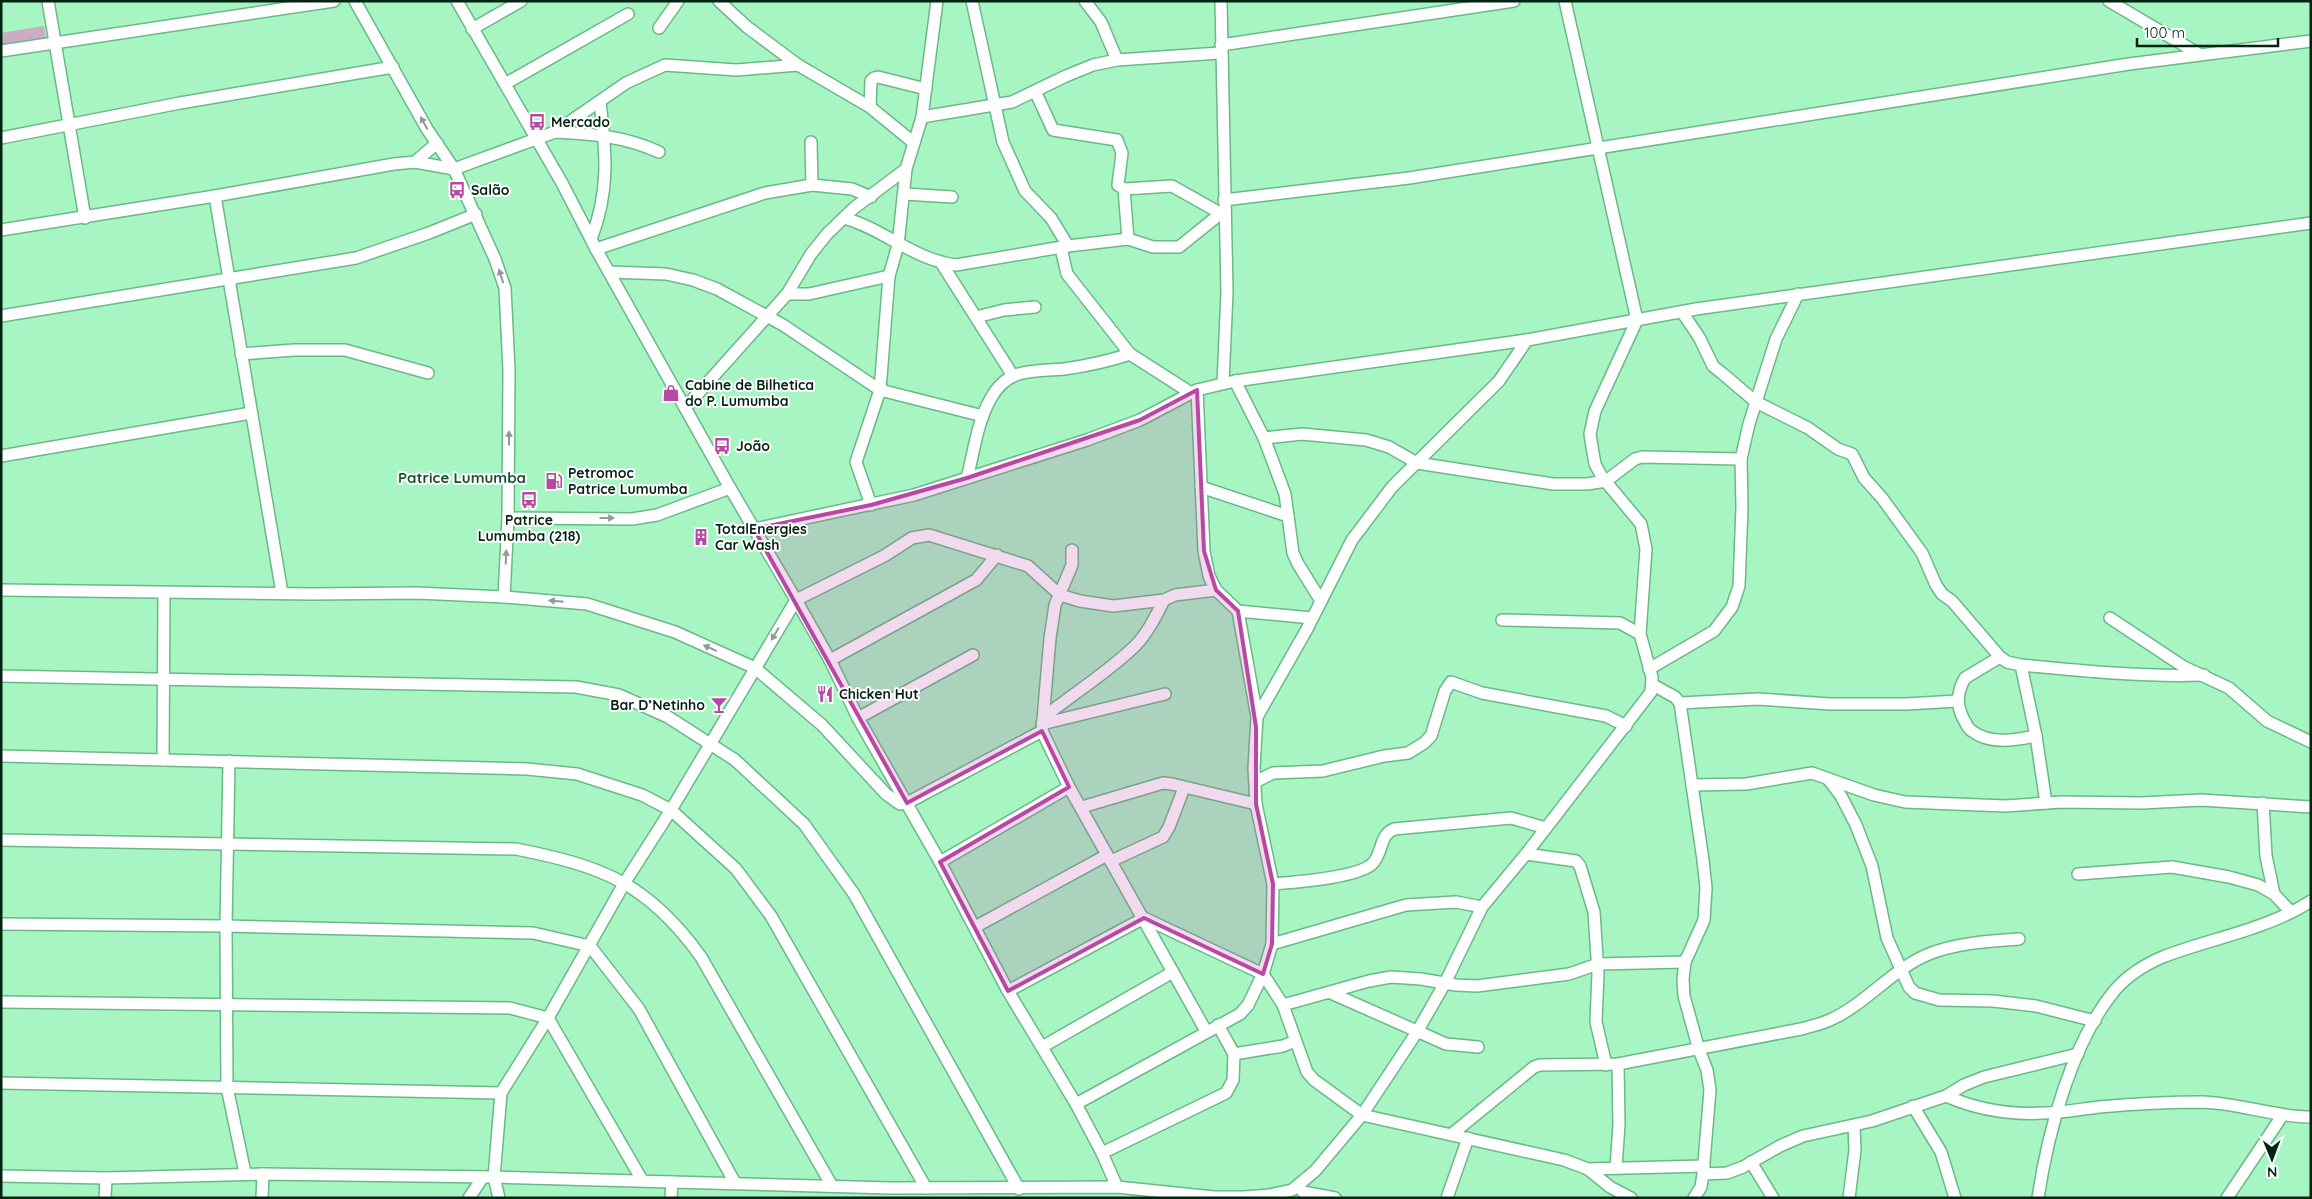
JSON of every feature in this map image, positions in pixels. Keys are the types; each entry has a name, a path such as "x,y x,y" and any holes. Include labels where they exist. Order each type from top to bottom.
{"street":[{"path":"48,1 85,218"},
{"path":"1,51 334,1"},
{"path":"355,1 437,144 454,169 476,214 505,288 510,370 508,518 504,597"},
{"path":"457,1 730,488 830,660 858,718 940,862 1008,991 1076,1104 1102,1153 1117,1187"},
{"path":"472,29 521,1"},
{"path":"659,28 678,1"},
{"path":"720,1 748,27 798,65 870,107 914,143"},
{"path":"871,505 856,462 880,390 889,276 898,245 905,194 906,169 922,117 937,1"},
{"path":"972,1 1003,142 1025,191 1051,218 1064,247 1067,274 1130,354 1194,391"},
{"path":"1085,1 1101,22 1117,60"},
{"path":"1221,1 1223,208 1229,382 1264,438 1285,494 1293,553 1321,600"},
{"path":"922,117 1012,102 1079,70 1117,60 1220,49 1514,1"},
{"path":"1301,1192 1315,1170 1362,1115 1417,1032 1445,984 1482,907 1626,726 1650,692 1653,684 1640,634 1646,549 1644,533 1641,524 1606,481 1595,464 1590,434 1594,411 1637,320 1565,1"},
{"path":"2109,1 2199,54"},
{"path":"505,84 628,14"},
{"path":"844,218 863,223 898,245 942,264 956,265 1064,247 1128,239 1153,247 1179,247 1223,208 1599,147 2199,54 2311,41"},
{"path":"1,230 85,218 415,162 454,169 555,132 626,83 665,65 736,70 798,65"},
{"path":"1,138 180,103 393,67"},
{"path":"870,107 871,81 874,78 878,77 926,89"},
{"path":"1035,91 1053,130 1117,140 1122,153 1118,186 1124,190 1172,186 1223,208"},
{"path":"594,244 601,215 605,184 604,134 600,102"},
{"path":"555,132 604,134 644,145 659,152"},
{"path":"812,142 812,185"},
{"path":"415,162 437,144"},
{"path":"685,408 787,294 811,254 844,218 906,169"},
{"path":"594,244 765,193 812,185 852,189 871,197"},
{"path":"1124,190 1128,239"},
{"path":"905,194 952,197"},
{"path":"215,196 282,594"},
{"path":"1,316 356,258 429,233 476,214"},
{"path":"754,528 871,505 967,478 1140,420 1194,391 1229,382 1527,340 1682,312 1798,294 2311,223"},
{"path":"942,264 1013,376"},
{"path":"609,272 666,274 693,280 717,289 767,316 880,390 983,416"},
{"path":"787,294 809,294 889,276"},
{"path":"1649,669 1714,631 1732,607 1738,586 1742,507 1741,459 1756,402 1776,339 1798,294"},
{"path":"976,317 1004,310 1035,308"},
{"path":"1682,312 1699,338 1713,366 1756,402 1808,428 1838,449 1852,454 1864,478 1882,498 1922,553 1942,594 1952,601 2000,657 2007,662 2119,674 2204,675"},
{"path":"1257,717 1312,618 1352,540 1392,487 1498,381 1527,340"},
{"path":"241,354 294,350 345,350 428,373"},
{"path":"967,478 983,416 990,398 1002,382 1027,371 1063,369 1097,364 1130,354"},
{"path":"1076,1104 1240,1014 1248,1004 1263,974 1272,944 1272,884 1256,804 1257,717 1238,611 1216,590 1208,576 1204,551 1194,391"},
{"path":"1,456 251,412"},
{"path":"1264,438 1302,434 1366,440 1389,447 1417,463 1461,468 1553,484 1588,484 1606,481 1642,457 1741,459"},
{"path":"1201,487 1288,516"},
{"path":"508,518 632,518 657,515 730,488"},
{"path":"469,1198 488,1177 501,1093 548,1018 625,882 671,810 796,600 919,536 929,535 996,555 1034,569 1060,595 1080,601 1112,606 1164,600 1175,595 1216,590"},
{"path":"1072,550 1072,565 1056,605 1050,638 1042,724 1069,786 1206,1031"},
{"path":"830,660 976,580 996,555"},
{"path":"1,590 282,594 418,593 504,597 587,604 675,632 755,668 822,725 886,794 900,804 907,803 1042,724 1136,645 1164,600"},
{"path":"163,760 164,593"},
{"path":"1238,611 1312,618"},
{"path":"2110,618 2169,658 2204,675 2242,698 2267,721 2311,742"},
{"path":"1502,620 1620,623 1640,634"},
{"path":"858,718 973,655"},
{"path":"2000,657 1965,678 1957,701 1959,710 1970,731 1985,738 2007,741 2036,736"},
{"path":"2021,665 2036,736 2046,803"},
{"path":"1,676 576,687 619,695 668,717 735,760 804,824 854,894 1019,1189"},
{"path":"1255,782 1273,773 1323,771 1384,756 1408,753 1431,736 1445,691 1451,682 1482,693 1599,714 1626,726"},
{"path":"1653,684 1675,697 1680,703 1706,888 1704,920 1685,962 1683,979 1684,996 1699,1050 1707,1070 1710,1090 1704,1170 1701,1187 1694,1198"},
{"path":"1042,724 1165,694"},
{"path":"1680,703 1758,699 1830,704 1906,704 1957,701"},
{"path":"1,756 527,769 577,774 642,795 671,810 736,869 771,916 926,1188"},
{"path":"229,761 226,926 228,1087 245,1173"},
{"path":"1692,785 1746,784 1812,773 1905,802 2006,806 2046,803 2141,803 2201,800 2311,806"},
{"path":"1828,779 1845,804 1872,866 1886,938 1908,987 1915,993 1939,1000 1993,1001 2036,1006 2096,1021"},
{"path":"1082,807 1163,784 1256,804"},
{"path":"940,862 1069,786"},
{"path":"975,927 1109,858 1163,837 1169,827 1184,788"},
{"path":"2263,803 2266,856 2274,894"},
{"path":"1272,884 1321,880 1371,866 1377,858 1385,835 1394,829 1511,818 1546,828"},
{"path":"1,840 516,849 561,858 595,869 625,882 654,904 681,929 701,957 832,1186"},
{"path":"1526,854 1576,861 1580,866 1594,912 1598,964 1596,1022 1606,1065"},
{"path":"2078,874 2172,867 2229,877 2258,885 2274,894 2292,912"},
{"path":"2038,1198 2053,1122 2078,1054 2115,990 2131,974 2163,957 2278,919 2311,901"},
{"path":"1272,944 1406,905 1456,902 1482,907"},
{"path":"1144,918 1263,974 1283,1005 1307,1072 1314,1080 1362,1115 1564,1160 1588,1169 1616,1168 1727,1172 1803,1136 1854,1126 1946,1096 1964,1085 1984,1077 2078,1054"},
{"path":"1008,991 1144,918"},
{"path":"1,924 226,926 533,933 590,946 639,1009 735,1183"},
{"path":"1452,1134 1534,1067 1540,1065 1618,1064 1801,1029 1830,1019 1901,970 1930,953 1983,941 2019,939"},
{"path":"1283,1005 1368,981 1391,977 1477,986 1569,974 1598,964 1685,962"},
{"path":"1042,1047 1173,972"},
{"path":"1331,992 1446,1044 1478,1047"},
{"path":"1,1002 510,1008 548,1018 642,1180"},
{"path":"1102,1153 1226,1093 1231,1088 1234,1054 1218,1025"},
{"path":"1234,1054 1282,1046 1296,1041"},
{"path":"1616,1168 1619,1124 1618,1064"},
{"path":"1,1083 501,1093"},
{"path":"1946,1096 1960,1102 1995,1111 2041,1114 2100,1107 2202,1102 2245,1106 2282,1116 2311,1117"},
{"path":"1913,1106 1941,1152 1954,1198"},
{"path":"2227,1198 2282,1116"},
{"path":"1849,1198 1855,1150 1854,1126"},
{"path":"1447,1198 1468,1138"},
{"path":"1751,1162 1773,1198"},
{"path":"1588,1169 1610,1192 1631,1198"},
{"path":"1,1176 106,1178 245,1173 488,1177 832,1186 890,1193 926,1188 948,1193 1117,1187 1160,1195 1244,1197 1301,1192 1335,1198"},
{"path":"262,1198 263,1174"},
{"path":"488,1177 499,1198"},
{"path":"105,1198 106,1178"},
{"path":"671,1198 672,1182"}],"highlighted area":[{"path":"1197,390 1204,551 1216,590 1238,611 1256,727 1256,804 1273,884 1272,944 1263,974 1144,918 1008,991 940,862 1069,787 1042,731 907,803 754,529 871,505 967,478 1140,420"}],"shaded area":[{"path":"44,26 46,40 1,47 1,33"}],"place":[{"name":"Mercado","path":"537,122"},
{"name":"Salão","path":"457,190"},
{"name":"Cabine de Bilhetica do P. Lumumba","path":"671,393"},
{"name":"João","path":"722,446"},
{"name":"Petromoc Patrice Lumumba","path":"554,481"},
{"name":"Patrice Lumumba (218)","path":"529,500"},
{"name":"TotalEnergies Car Wash","path":"701,537"},
{"name":"Chicken Hut","path":"825,694"},
{"name":"Bar D’Netinho","path":"719,705"}],"district":[{"name":"Patrice Lumumba","path":"462,477"}]}
